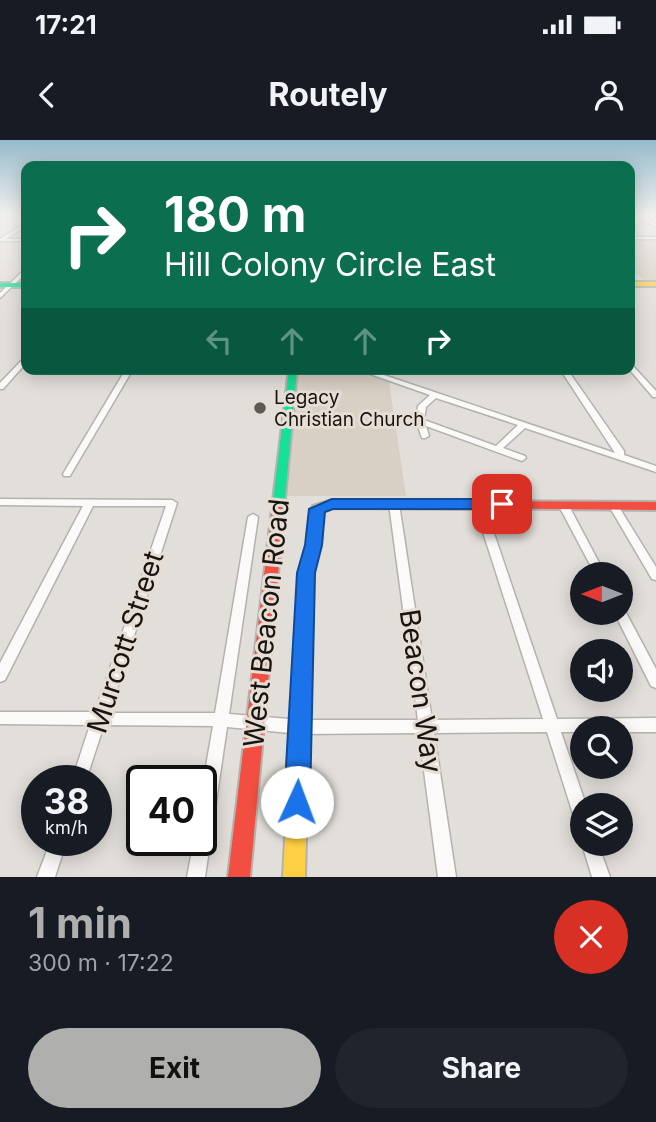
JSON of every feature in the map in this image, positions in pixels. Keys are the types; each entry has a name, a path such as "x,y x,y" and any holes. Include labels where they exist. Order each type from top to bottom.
{"street":[{"path":"635,284 656,284"},
{"path":"0,296 13,285"},
{"path":"0,387 21,364"},
{"path":"635,372 656,395"},
{"path":"67,474 126,375"},
{"name":"West Beacon Road","path":"239,877 292,375"},
{"path":"377,375 656,469"},
{"path":"567,375 620,451 620,457"},
{"path":"425,436 420,421 422,406 435,395"},
{"path":"420,421 522,458"},
{"path":"497,449 523,425"},
{"path":"0,676 90,502 2,505"},
{"name":"Murcott Street","path":"84,765 172,503 90,502"},
{"path":"294,877 306,573 314,545 315,512 320,507 394,504 656,506"},
{"name":"Beacon Way","path":"394,504 447,877"},
{"path":"479,504 574,793"},
{"path":"564,506 594,562"},
{"path":"614,506 656,576"},
{"path":"196,877 253,517"},
{"path":"627,625 656,682"},
{"path":"0,718 219,720 300,727 656,725"},
{"path":"46,877 53,856"},
{"path":"594,856 601,877"}],"shaded area":[{"path":"635,250 656,250 656,282 647,282 635,273"},
{"path":"296,375 369,375 389,382 406,496 286,496"}],"traffic: fast":[{"path":"0,285 21,285"},
{"path":"278,509 292,375"}],"traffic: slow":[{"path":"635,284 656,284"},
{"path":"294,877 306,573 314,545 317,509 332,504 470,505"}],"traffic: jam":[{"path":"470,505 656,506"},
{"path":"239,877 278,509"}],"place":[{"name":"Legacy Christian Church","path":"260,408"}],"route":[{"path":"297,802 306,573 314,545 317,509 332,504 502,504"}]}
